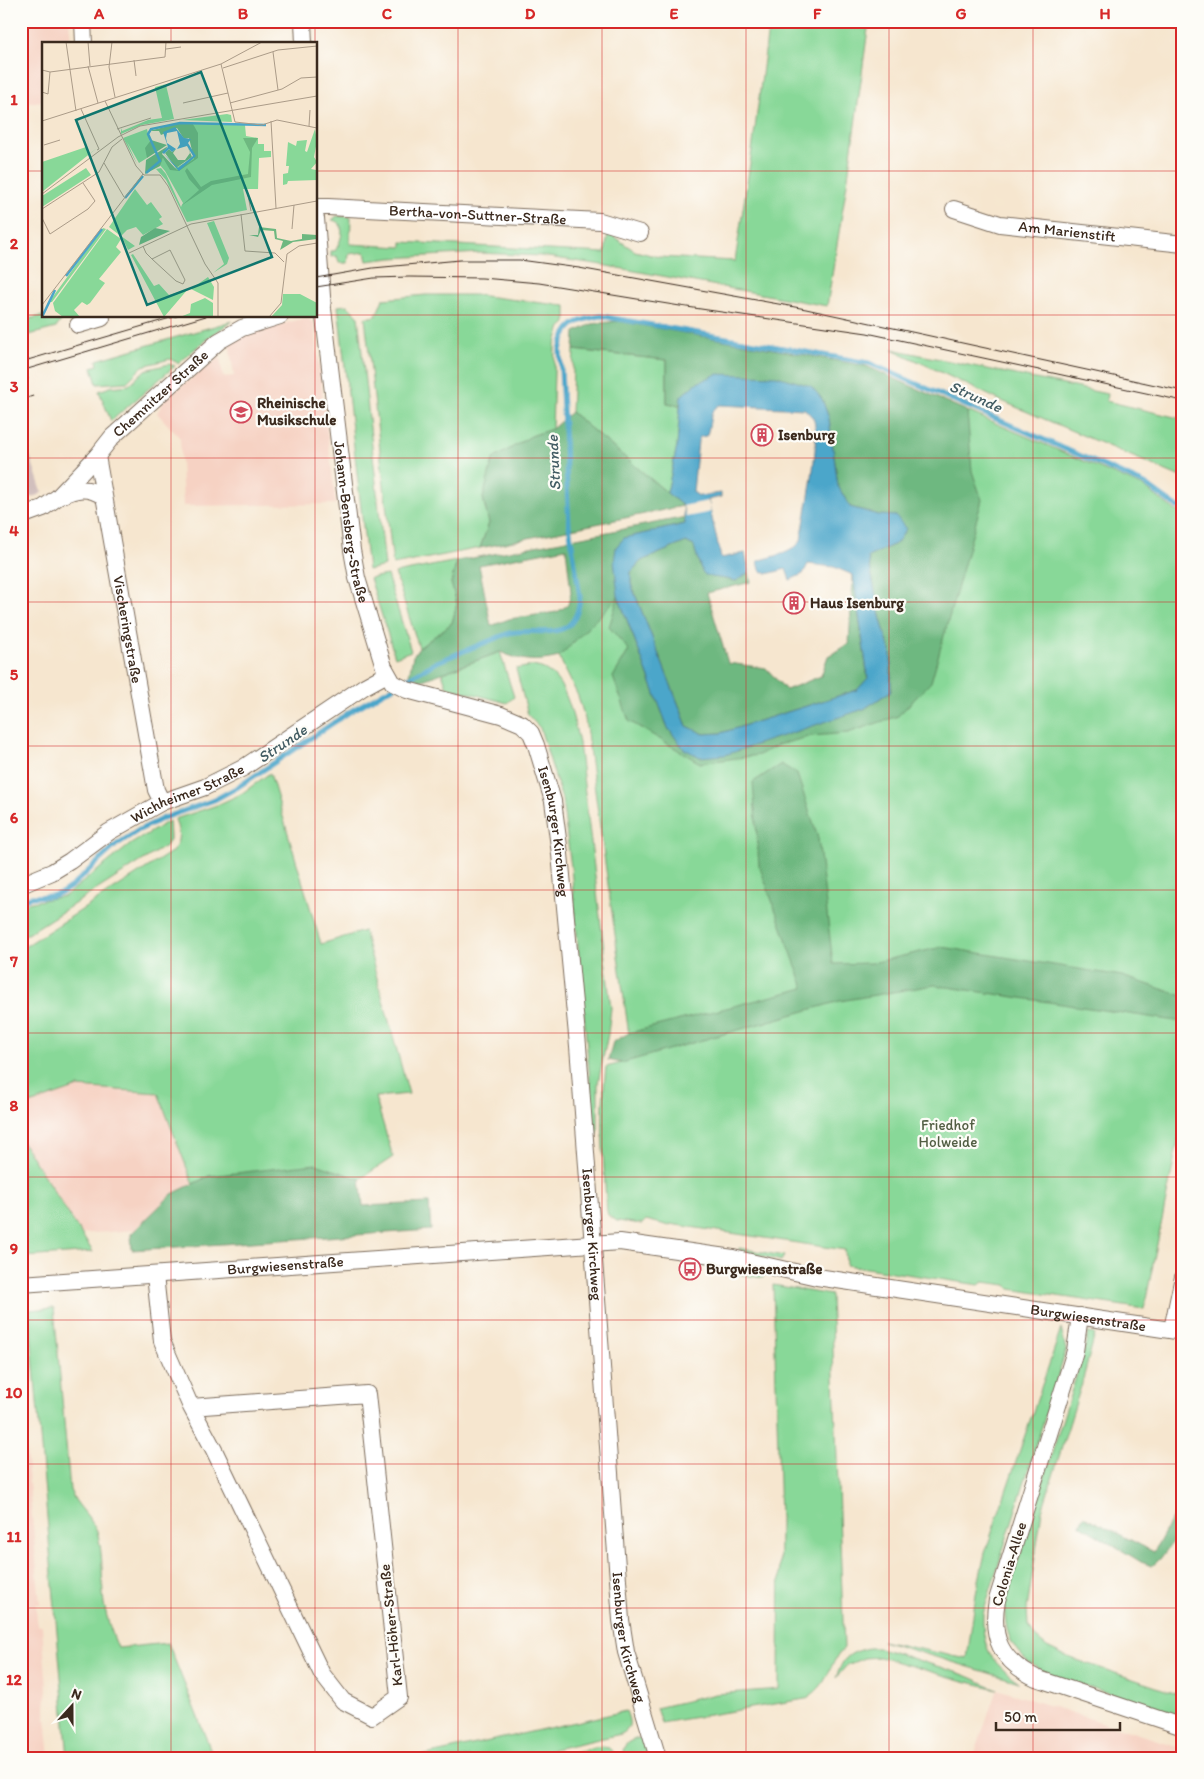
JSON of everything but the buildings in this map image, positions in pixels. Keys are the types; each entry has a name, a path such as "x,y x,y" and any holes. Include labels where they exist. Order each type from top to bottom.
{"street":[{"path":"83,21 84,42"},
{"path":"303,21 304,42"},
{"name":"Bertha-von-Suttner-Straße","path":"318,207 600,221 640,233"},
{"name":"Am Marienstift","path":"954,209 1000,224 1183,244"},
{"name":"Johann-Bensberg-Straße","path":"318,264 320,309 357,578 394,681"},
{"path":"78,325 102,318"},
{"name":"Chemnitzer Straße","path":"21,516 43,508 58,497 112,437 219,341 242,328 274,318"},
{"name":"Vischeringstraße","path":"99,452 103,496 156,790 162,802"},
{"name":"Chemnitzer Straße","path":"58,497 84,489 94,491 103,496"},
{"name":"Isenburger Kirchweg","path":"394,681 514,719 522,724 531,733 536,745 553,801 560,854 578,1046 622,1628 626,1652 658,1758"},
{"name":"Wichheimer Straße","path":"21,885 52,872 109,832 162,802 205,787 244,768 365,686 394,681"},
{"name":"Burgwiesenstraße","path":"21,1284 593,1243 633,1243 714,1255 817,1277 1178,1331 1183,1277"},
{"name":"Karl-Höher-Straße","path":"155,1275 162,1341 191,1407 214,1450 322,1674 343,1701 372,1716 399,1697 367,1394 191,1407"},
{"name":"Colonia-Allee","path":"1080,1316 1075,1350 997,1600 994,1630 1000,1647 1010,1662 1024,1672 1036,1678 1183,1727"}],"shaded area":[{"path":"21,21 69,21 71,42 42,42 42,101 26,103 26,105 21,106"},
{"name":"Rheinische Musikschule","path":"306,318 314,323 336,504 183,506 180,438 157,413 165,399 220,357 223,377 234,376 229,342 254,331"},
{"path":"21,428 42,492 39,495 21,499"},
{"path":"78,1087 158,1093 193,1184 172,1194 135,1230 81,1234 21,1140 21,1107"},
{"path":"21,1394 40,1604 36,1604 36,1611 38,1626 42,1626 47,1689 45,1707 50,1758 21,1758"},
{"path":"997,1689 1176,1746 1183,1750 1183,1758 973,1758"}],"green space":[{"path":"769,21 869,21 848,177 827,306 596,264 541,256 480,253 367,261 365,252 349,254 348,263 339,263 337,256 331,257 331,251 335,251 342,233 340,225 332,220 337,216 351,217 350,244 402,247 402,242 605,253 608,233 635,251 659,257 735,261"},
{"path":"426,295 476,295 566,306 566,323 561,327 555,345 552,429 531,436 483,498 489,523 480,548 393,565 365,318 376,316 383,299"},
{"path":"347,305 358,316 385,566 368,570 338,306"},
{"path":"42,316 42,318 63,318 56,328 21,337 21,320"},
{"path":"232,321 178,363 170,359 143,366 127,382 97,384 92,367 98,365 97,360"},
{"path":"618,321 866,366 967,411 972,471 982,500 931,682 898,716 848,733 812,736 778,745 759,755 700,763 629,721 613,677 629,650 609,627 618,597 559,657 529,660 500,652 420,681 409,675 413,656 419,648 452,623 457,604 451,583 457,561 686,517 685,524 624,538 618,596 668,728 684,749 864,709 891,691 891,654 880,616 868,557 897,543 896,516 879,515 850,507 838,486 829,418 822,399 682,396 680,405 667,403 667,360 574,350 575,332 592,324","holes":["566,548 571,592 568,605 557,612 509,619 491,626 479,565"]},
{"path":"892,349 1107,394 1106,401 1183,419 1183,478 997,399"},
{"path":"574,350 667,360 667,403 680,405 677,446 667,493 571,412"},
{"path":"169,364 175,366 111,421 99,391 110,387 129,385 145,370"},
{"name":"Friedhof Holweide","path":"967,411 1144,487 1176,511 1183,512 1183,1116 1144,1309 1010,1289 1007,1285 983,1282 979,1285 846,1265 845,1250 670,1224 670,1226 646,1220 642,1224 617,1221 608,1215 607,1211 603,1139 606,1067 622,1063 630,1042 585,719 578,696 559,657 555,634 618,596 684,749 905,694"},
{"path":"571,412 683,506 480,548 489,523 483,498 493,459 531,436 552,429"},
{"path":"686,542 694,546 700,566 706,575 736,581 749,572 751,582 707,593 728,663 766,668 786,690 821,676 828,656 849,644 853,575 868,679 857,690 721,733 704,734 687,726 631,584 631,572 641,561"},
{"path":"457,561 451,583 457,604 452,623 419,648 395,573"},
{"path":"387,575 411,651 395,657 370,578"},
{"path":"500,652 514,697 507,703 447,687 442,673"},
{"path":"531,666 548,671 561,686 566,695 579,743 611,1008 598,1083 598,1132 595,1138 571,867 562,799 540,728 528,715 516,669"},
{"path":"781,764 797,774 818,838 833,964 872,963 942,947 1122,976 1183,996 1183,1022 934,985 840,1001 622,1063 608,1060 613,1042 629,1033 804,988 759,865 753,782"},
{"path":"270,773 321,944 364,931 409,1094 375,1097 393,1157 360,1179 330,1185 209,1176 193,1184 158,1093 78,1087 21,1107 21,949 173,851 178,835 175,819 217,805 241,794"},
{"path":"169,821 170,839 167,845 21,938 21,904 65,896 131,844"},
{"path":"21,1140 93,1252 25,1257 21,1206"},
{"path":"316,1164 360,1179 363,1206 429,1203 431,1230 132,1250 131,1234 172,1194 209,1176"},
{"path":"739,1248 784,1256 781,1261 739,1250"},
{"path":"724,1265 764,1273 763,1278 724,1272"},
{"path":"773,1285 831,1295 844,1648 820,1687 805,1699 661,1723 656,1708 716,1694 779,1689 780,1518"},
{"path":"54,1308 70,1490 97,1532 101,1549 104,1604 112,1632 118,1648 168,1643 214,1758 68,1758 29,1310"},
{"path":"1061,1329 1066,1350 983,1614 984,1637 990,1654 1001,1668 1019,1682 882,1641 967,1659 976,1594 985,1553"},
{"path":"1088,1333 1095,1334 1082,1383 1042,1511 1027,1609 1028,1625 1035,1637 1047,1647 1068,1657 1183,1696 1183,1717 1047,1673 1027,1661 1019,1653 1007,1630 1005,1603"},
{"path":"1183,1498 1183,1528 1160,1559 1152,1566 1141,1562 1080,1525 1084,1516 1154,1552"},
{"path":"869,1648 880,1648 965,1675 997,1689 880,1657 864,1658 847,1665 836,1678 847,1657"},
{"path":"626,1711 629,1724 627,1730 621,1734 514,1758 412,1758"},
{"path":"643,1737 650,1758 624,1758 625,1746 631,1741"},
{"path":"601,1746 609,1747 616,1758 548,1758"}],"water":[{"path":"717,374 777,376 811,386 822,399 829,418 838,486 850,507 879,515 896,516 906,529 897,543 868,557 880,616 891,654 891,691 864,709 725,755 700,757 684,749 668,728 618,596 614,561 616,547 624,538 685,524 683,506 667,493 677,446 681,396 695,384","holes":["720,405 805,409 813,418 815,442 812,478 801,540 798,545 788,551 758,561 760,570 767,574 786,569 790,580 803,574 808,564 834,567 853,575 868,678 857,690 721,733 704,734 687,726 631,584 631,572 641,561 686,542 694,546 700,567 710,577 736,581 749,572 745,553 721,558 708,500 721,497 721,493 699,496 693,492 698,441 700,437 706,436 711,415"]}],"pier":[{"path":"708,501 711,512 686,517 683,506"}],"waterway":[{"name":"Strunde","path":"400,683 437,662 509,633 555,631 564,628 572,622 577,612 580,597 569,525 560,350 562,341 569,329 585,319 601,316 869,363 1145,484 1177,507 1183,507"},
{"name":"Strunde","path":"21,900 31,897 51,896 63,892 116,845 139,830 164,818 214,800 238,787 351,711 393,687"}],"tram line":[{"path":"318,278 373,268 460,260 520,260 579,268 806,309 1183,391"},
{"path":"318,287 374,278 409,277 482,278 539,283 867,333 1183,401"},
{"path":"21,362 170,318"},
{"path":"21,371 199,318"},
{"path":"21,381 28,379"},
{"path":"21,400 33,396"}],"place":[{"name":"Rheinische Musikschule","path":"241,412"},
{"name":"Isenburg","path":"762,435"},
{"name":"Haus Isenburg","path":"794,603"},
{"name":"Burgwiesenstraße","path":"690,1269"}]}
